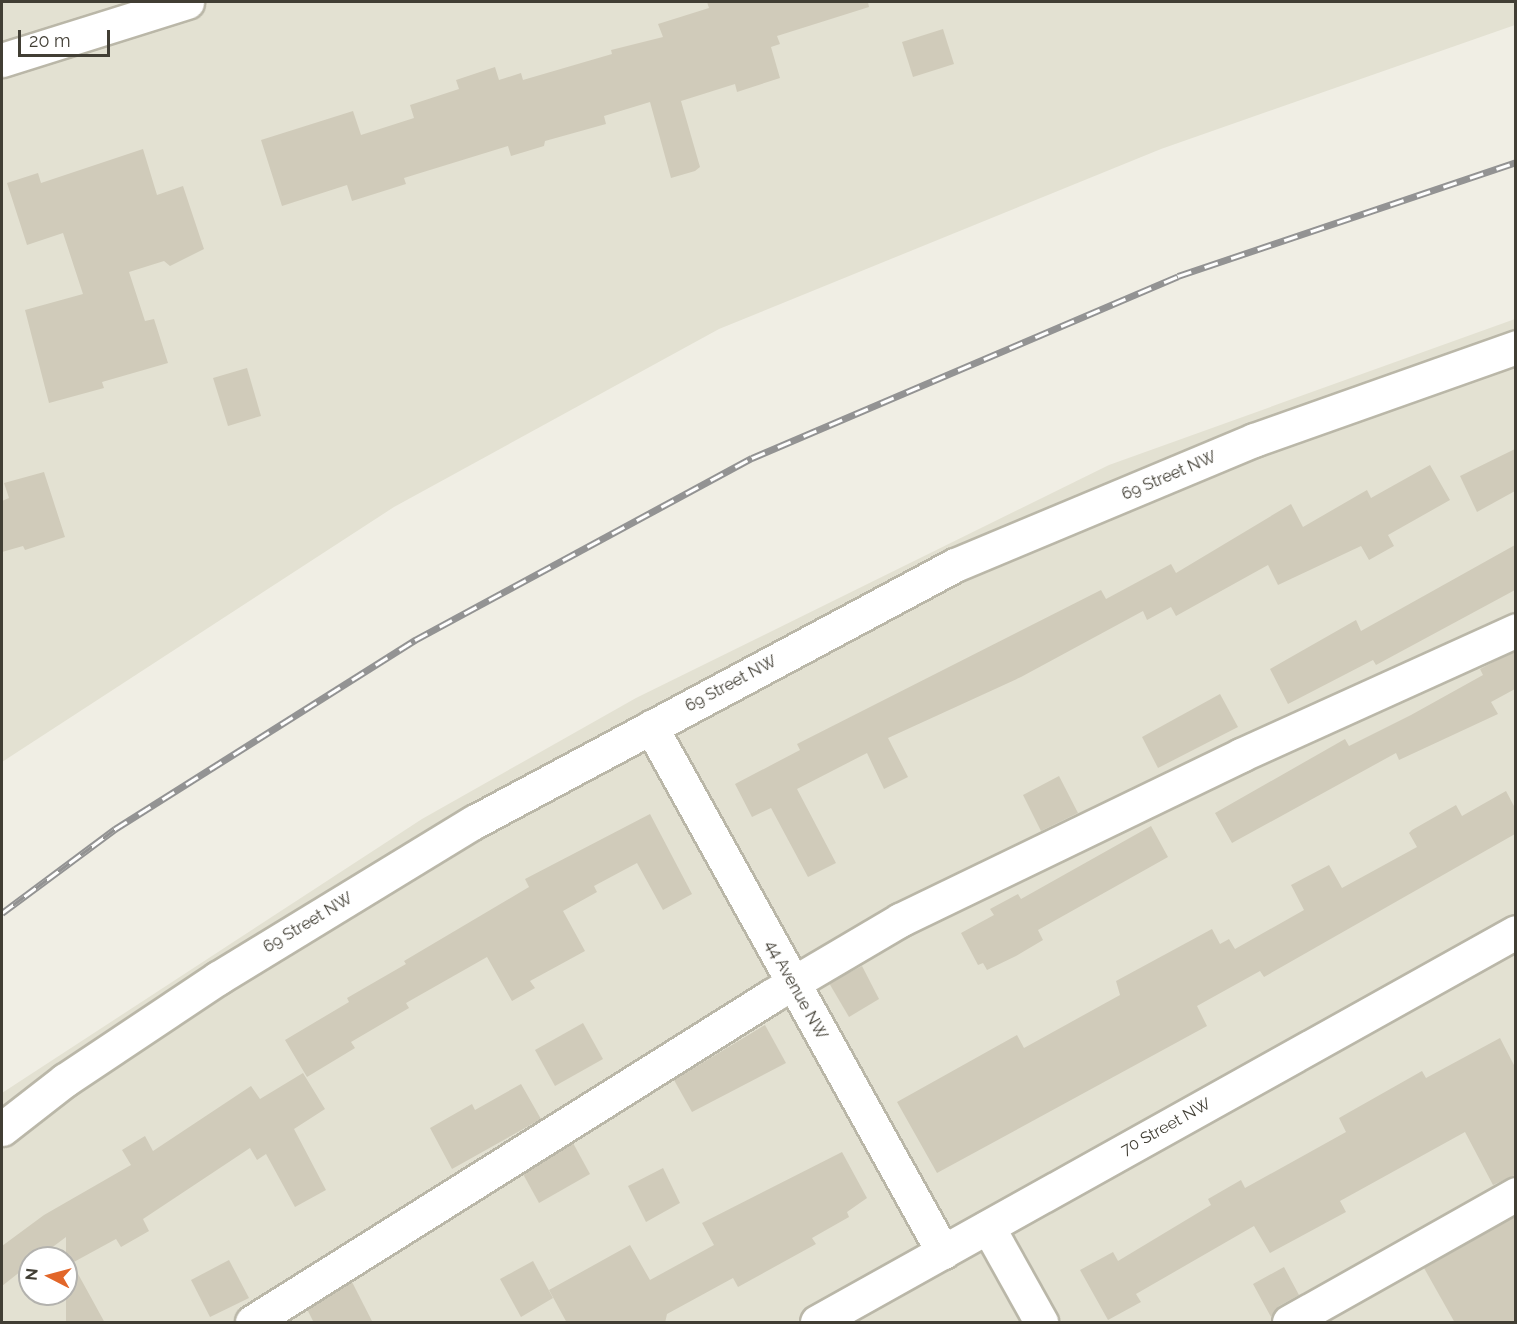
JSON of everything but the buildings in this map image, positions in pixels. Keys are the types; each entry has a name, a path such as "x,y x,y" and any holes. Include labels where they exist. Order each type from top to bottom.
{"street":[{"path":"2,60 187,2"},
{"name":"69 Street NW","path":"2,1129 65,1080 218,978 474,822 955,564 1254,440 1515,347"},
{"path":"252,1323 792,984 900,920 1241,755 1515,630"},
{"name":"44 Avenue NW","path":"651,727 943,1252"},
{"name":"70 Street NW","path":"817,1323 1515,932"},
{"path":"1289,1323 1515,1194"},
{"path":"988,1227 1041,1323"}],"shaded area":[{"path":"2,2 1515,2 1515,25 1161,149 719,329 394,507 2,762"},
{"path":"1515,319 1515,1322 2,1322 2,1093 422,819 636,698 1109,465"}],"railway":[{"path":"2,913 115,829 415,640 752,458 1178,276 1516,162"}]}
